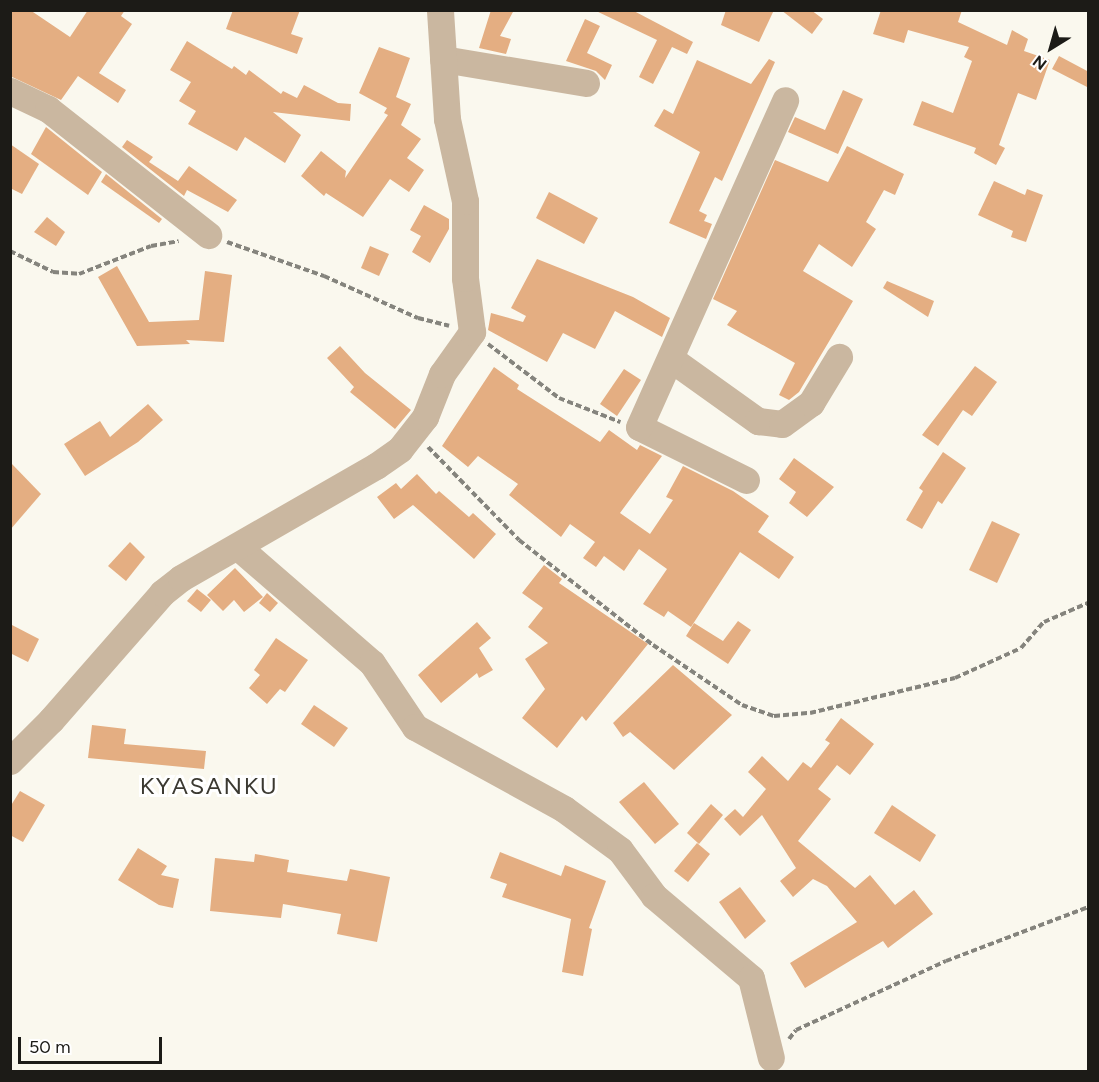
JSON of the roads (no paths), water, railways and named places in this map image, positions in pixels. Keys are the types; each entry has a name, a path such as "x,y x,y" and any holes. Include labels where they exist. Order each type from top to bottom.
{"street":[{"path":"15,749 162,593 376,466 415,433 442,374 472,332 465,278 465,201 447,119 440,10"},
{"path":"443,59 586,83"},
{"path":"10,90 48,109 207,235"},
{"path":"746,480 639,427 785,100"},
{"path":"671,359 758,421 782,424 811,403 839,357"},
{"path":"238,547 372,663 415,727 564,809 620,850 654,896 751,978 771,1058"}],"district":[{"name":"KYASANKU","path":"209,786"}]}
